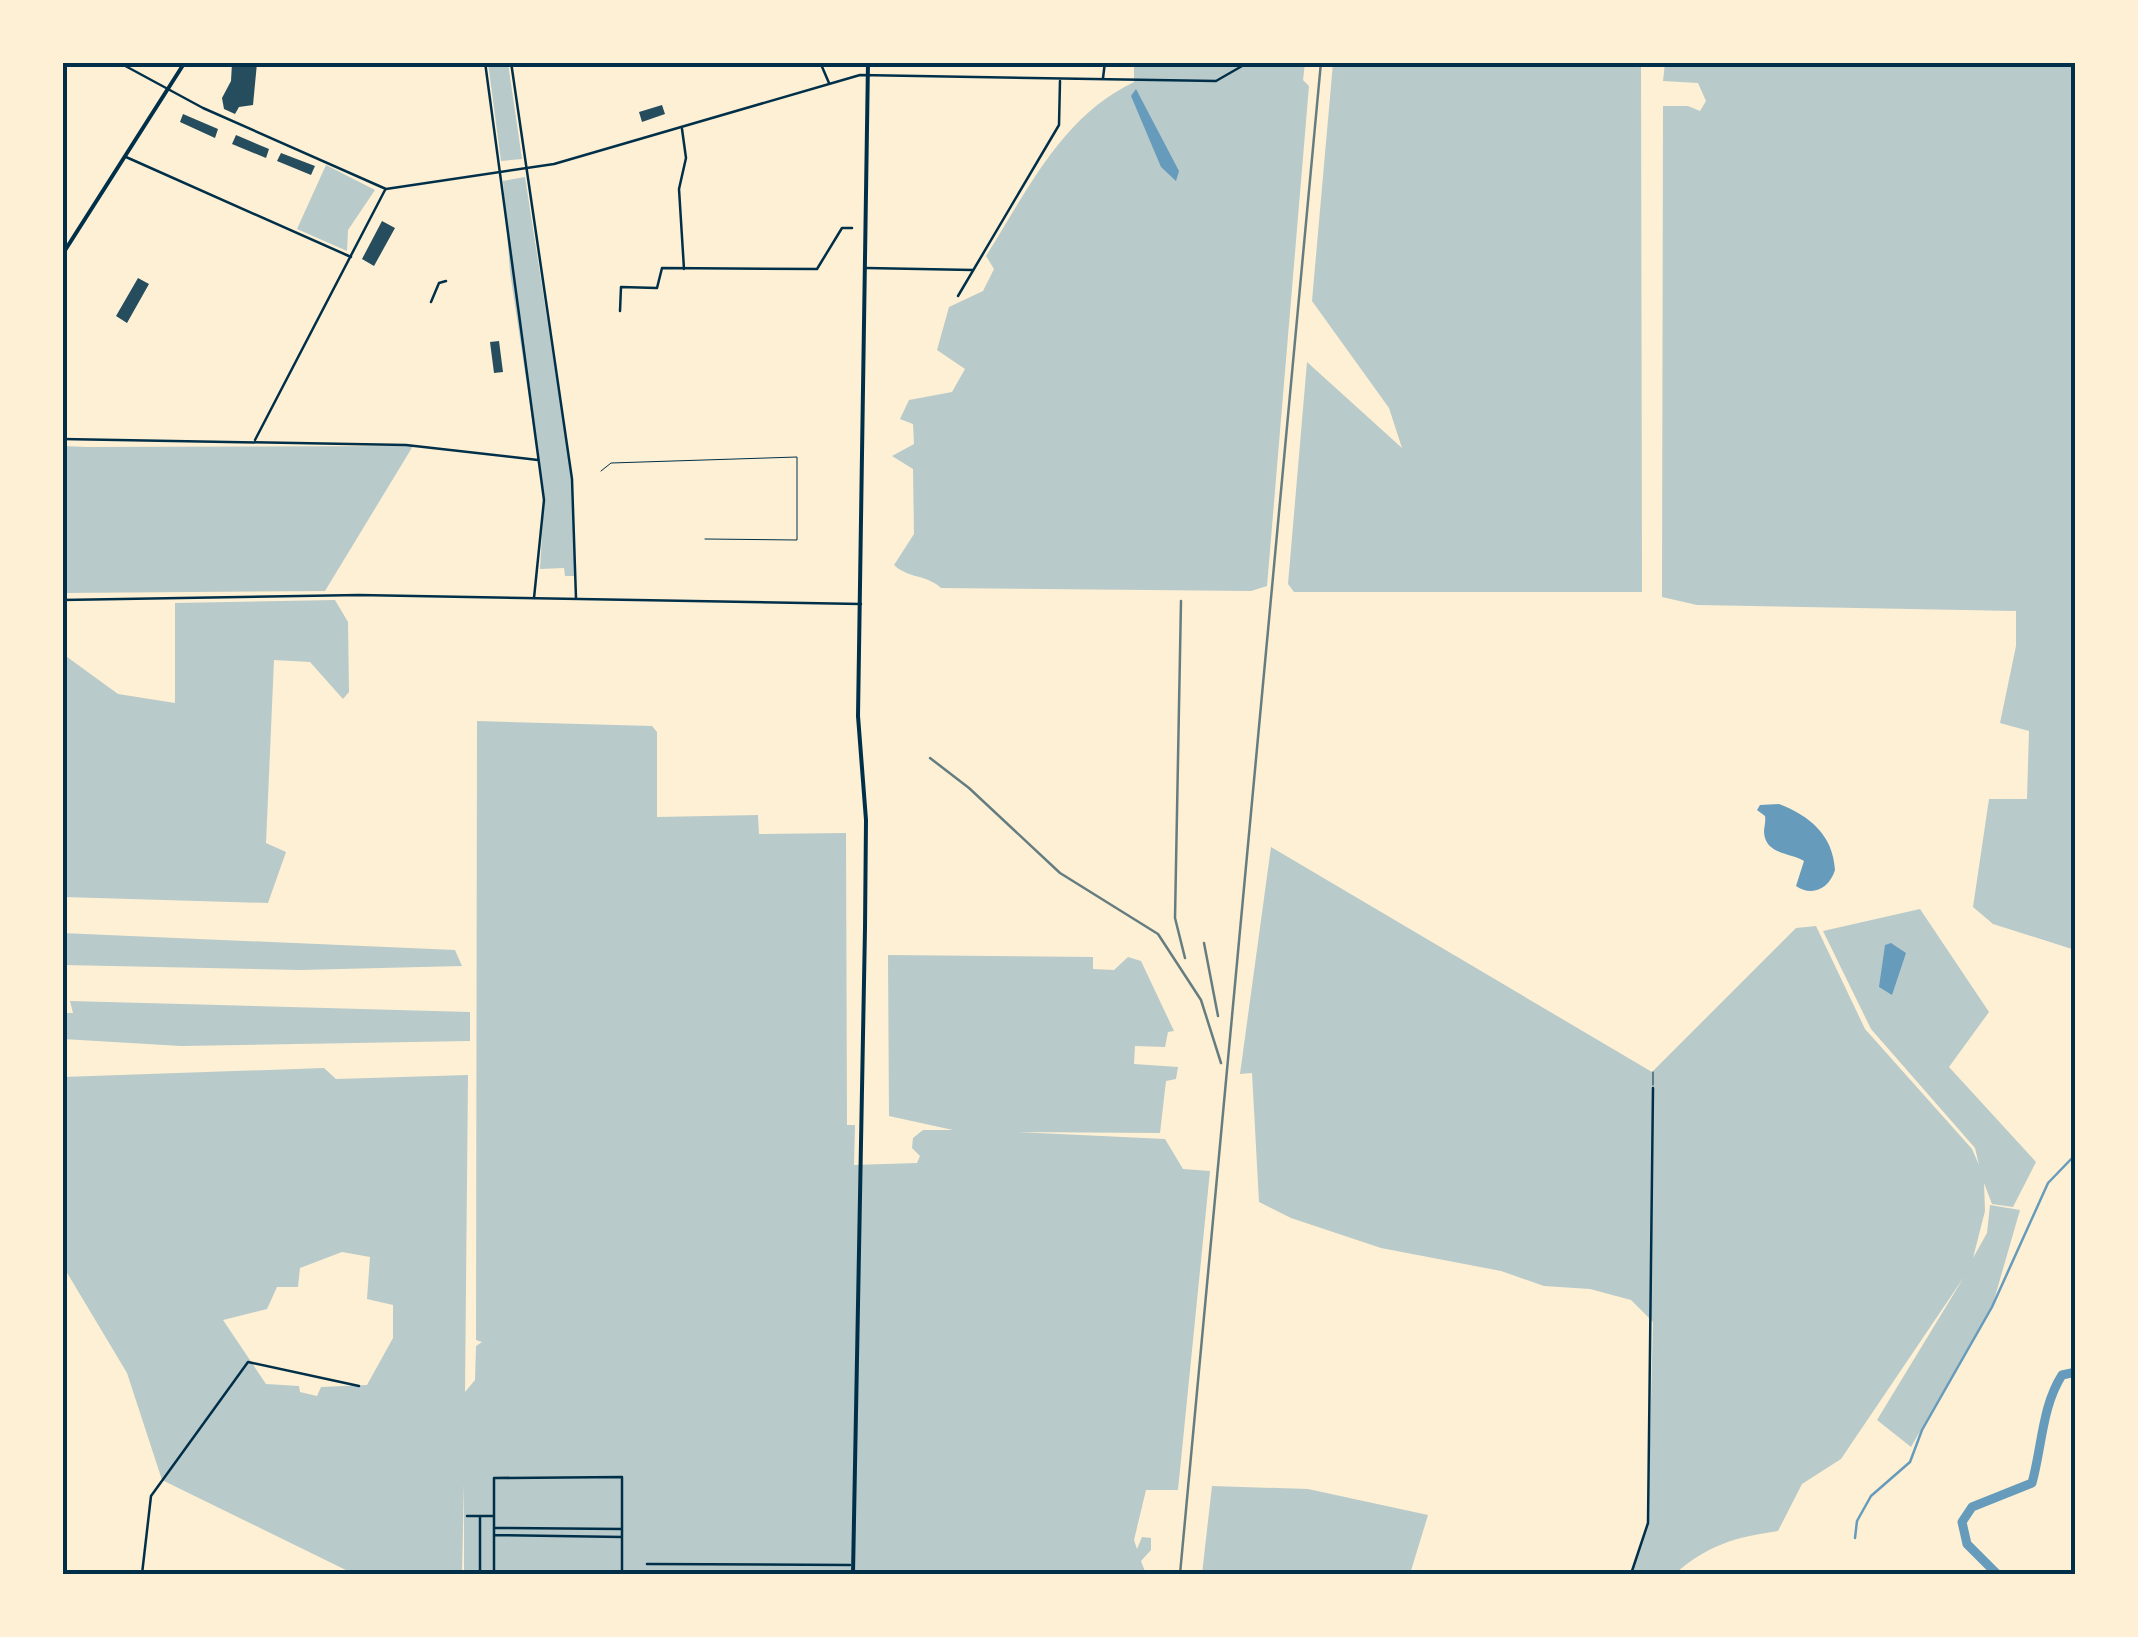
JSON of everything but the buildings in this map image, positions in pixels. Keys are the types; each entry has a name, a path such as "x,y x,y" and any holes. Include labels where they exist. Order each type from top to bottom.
{"main road":[{"path":"62,255 185,62"},
{"path":"853,1574 865,928 866,820 858,729 868,62"}],"street":[{"path":"118,62 217,115 386,189 526,168 868,74 1216,81 1248,62"},
{"path":"485,62 539,460 544,519 534,599"},
{"path":"511,62 572,479 576,600"},
{"path":"820,62 830,84"},
{"path":"1103,80 1105,62"},
{"path":"958,296 1058,126 1060,78"},
{"path":"682,128 686,158 679,189 684,268"},
{"path":"126,156 352,258"},
{"path":"254,441 386,189"},
{"path":"620,311 621,288 657,288 662,268 818,269 842,228 852,228"},
{"path":"864,268 974,270"},
{"path":"430,302 439,283 446,281"},
{"path":"62,439 406,445 539,460"},
{"path":"62,600 349,595 862,604"},
{"path":"1631,1574 1648,1523 1653,1088"},
{"path":"142,1574 151,1496 248,1362 359,1386"},
{"path":"494,1574 494,1478 622,1477 622,1574"},
{"path":"467,1516 494,1516"},
{"path":"480,1516 480,1574"},
{"path":"494,1528 622,1529"},
{"path":"494,1535 622,1537"},
{"path":"646,1564 854,1565"}],"lane":[{"path":"922,62 955,63"},
{"path":"601,471 611,463 797,457 797,540 706,539"},
{"path":"1653,1072 1653,1088"}],"shaded area":[{"path":"488,63 508,63 522,159 501,161"},
{"path":"1134,63 1305,63 1303,80 1309,86 1267,586 1251,591 941,588 894,565 914,534 913,469 892,456 914,444 913,424 900,419 909,400 952,392 965,369 937,350 949,307 983,291 994,269 986,256 1032,181 1086,115 1134,82"},
{"path":"1333,63 1641,63 1642,592 1294,592 1288,584 1307,362 1402,448 1389,408 1312,301"},
{"path":"1665,63 2075,63 2075,950 1993,924 1973,907 1989,799 2027,799 2029,731 2000,723 2016,646 2016,611 1697,605 1662,597 1663,106 1688,106 1700,111 1706,101 1698,83 1663,81"},
{"path":"326,165 375,190 348,230 347,251 297,229"},
{"path":"525,177 572,479 575,576 565,576 564,568 540,569 544,499 510,272 503,181"},
{"path":"63,446 413,446 325,591 63,593"},
{"path":"335,600 348,622 349,692 343,699 310,662 274,660 266,843 286,852 268,903 63,897 63,654 118,694 175,703 175,603"},
{"path":"477,721 652,726 657,732 657,817 758,815 759,834 846,833 847,1125 855,1125 854,1165 917,1163 920,1156 912,1148 913,1138 923,1130 953,1130 889,1116 888,955 1093,957 1093,969 1114,970 1128,957 1141,961 1174,1031 1168,1032 1165,1047 1135,1046 1134,1064 1178,1067 1176,1079 1166,1081 1160,1133 1017,1132 1165,1139 1183,1169 1210,1171 1178,1490 1146,1490 1134,1540 1137,1549 1142,1537 1151,1538 1151,1550 1141,1561 1146,1574 464,1574 464,1483 462,1574 354,1574 162,1480 127,1373 63,1266 63,1077 324,1068 336,1079 468,1075 465,1392 475,1380 476,1346 482,1342 476,1340","holes":["342,1252 370,1257 367,1299 393,1305 393,1338 367,1385 321,1387 317,1396 300,1392 299,1386 266,1384 223,1320 267,1309 277,1287 298,1287 300,1268"]},
{"path":"1271,847 1652,1072 1796,928 1816,926 1865,1029 1972,1149 1979,1165 1975,1148 1871,1029 1823,931 1920,909 1989,1012 1949,1067 2036,1162 2013,1207 1992,1204 1984,1183 1985,1211 1973,1258 1987,1233 1990,1205 2020,1210 1992,1307 1911,1447 1877,1420 1964,1277 1841,1459 1802,1484 1778,1531 1723,1544 1675,1574 1631,1574 1648,1523 1653,1322 1631,1300 1590,1289 1544,1286 1501,1271 1381,1248 1291,1218 1259,1202 1252,1073 1240,1074"},
{"path":"62,933 455,950 462,966 300,970 63,965"},
{"path":"70,1001 470,1012 470,1041 181,1046 63,1039 63,1013 73,1013"},
{"path":"1212,1486 1308,1489 1428,1515 1410,1574 1202,1574"}],"water":[{"path":"1136,89 1179,171 1176,181 1161,167 1131,96"},
{"path":"1779,804 1810,821 1830,847 1835,870 1829,882 1819,889 1808,891 1796,886 1804,861 1774,849 1766,840 1765,816 1757,810 1760,805"},
{"path":"1891,943 1906,953 1892,995 1879,987 1885,945"}],"waterway":[{"path":"1855,1538 1857,1521 1871,1496 1910,1462 1922,1430 1992,1307 2048,1183 2076,1154"},
{"path":"1997,1574 1967,1544 1962,1522 1972,1507 2032,1483 2055,1387 2062,1375 2076,1372"}],"railway":[{"path":"1180,1574 1321,62"},
{"path":"1181,601 1175,918 1185,958"},
{"path":"930,758 969,788 1060,873 1158,934 1201,1000 1221,1063"},
{"path":"1204,943 1218,1016"}]}
